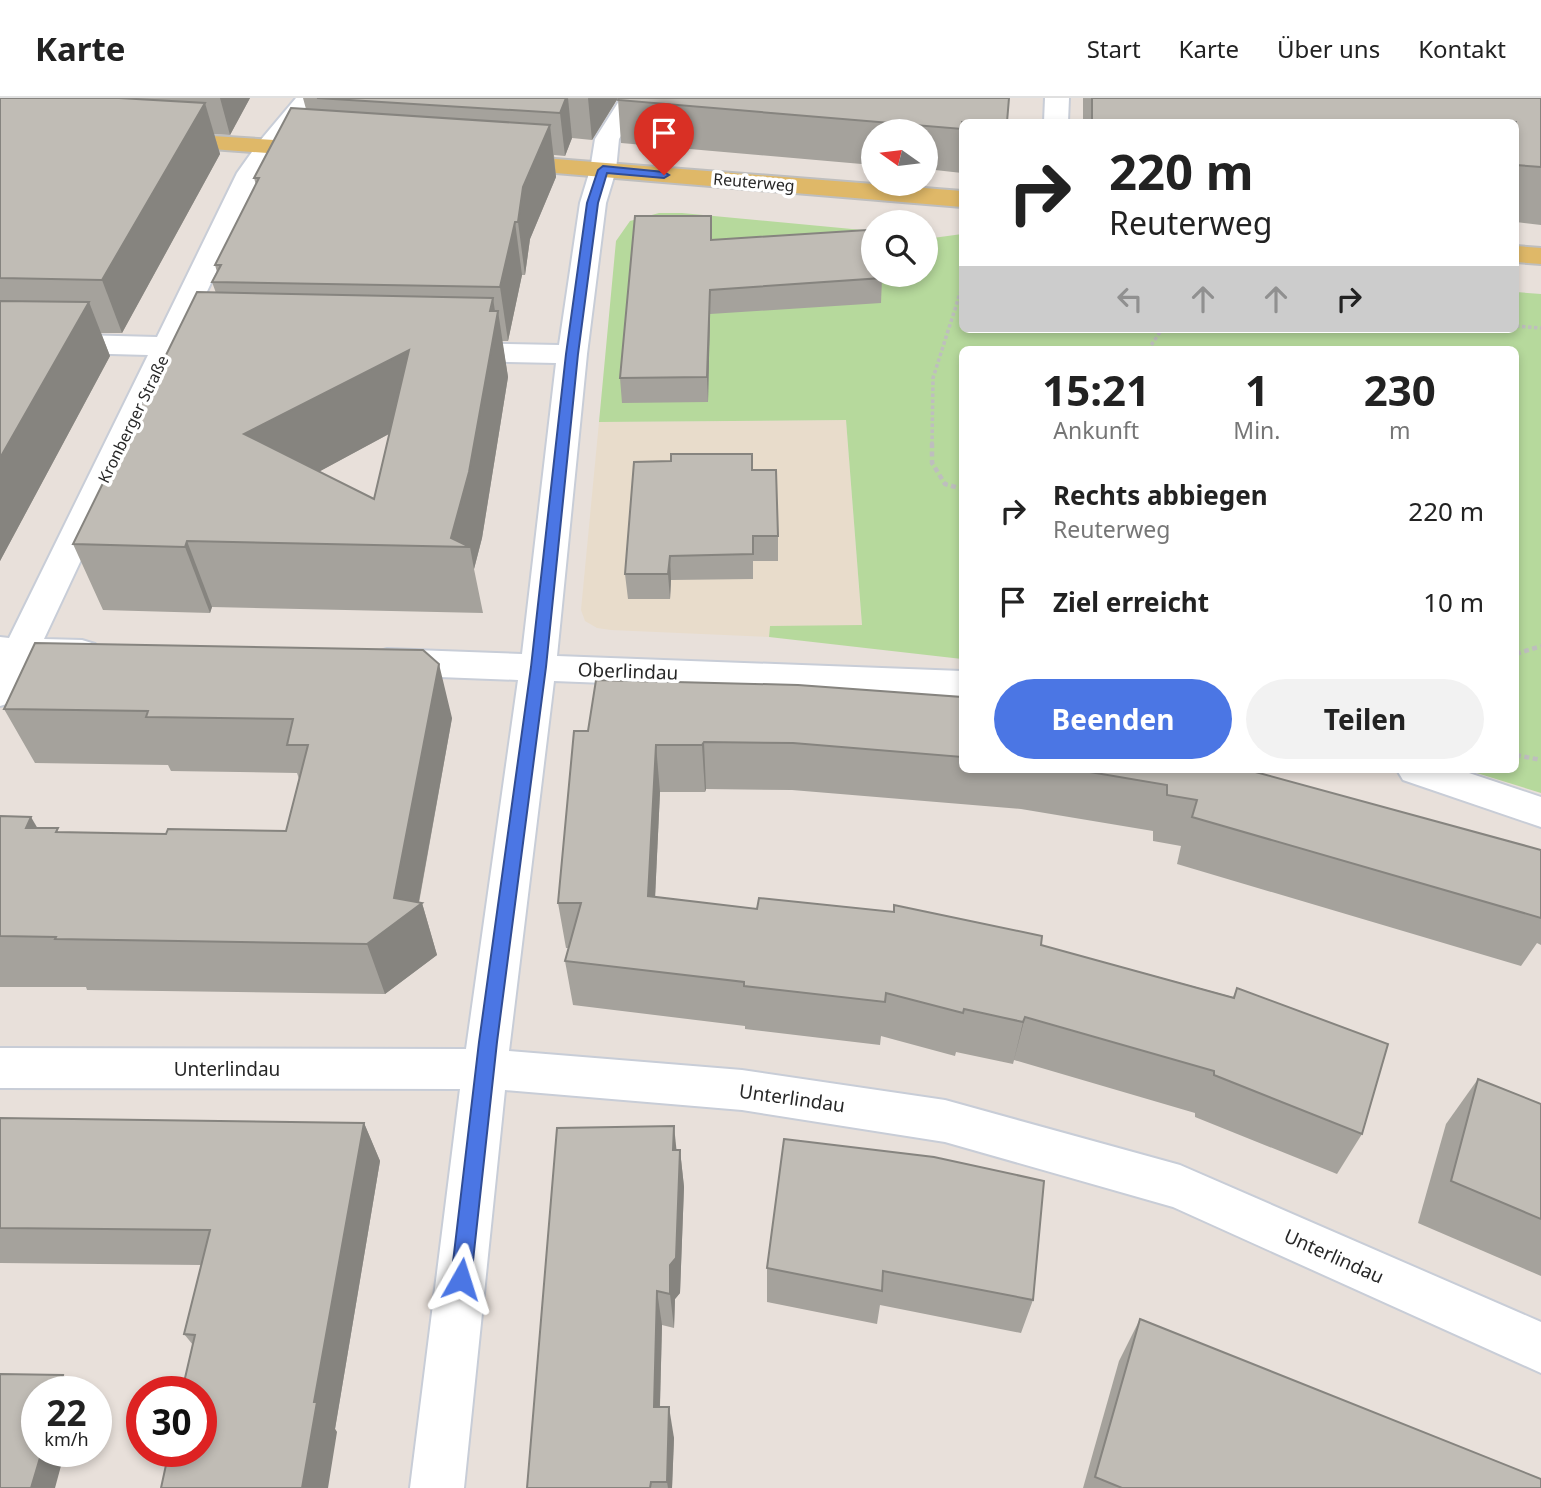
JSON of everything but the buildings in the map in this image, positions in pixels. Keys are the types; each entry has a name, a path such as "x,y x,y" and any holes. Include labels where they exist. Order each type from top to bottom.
{"main road":[{"path":"144,139 351,152"},
{"name":"Reuterweg","path":"475,161 959,199"},
{"path":"1519,254 1541,256"}],"street":[{"name":"Kronberger Straße","path":"0,693 11,650 167,347 250,173 309,98"},
{"path":"437,1488 485,1069 538,667 572,354 593,203 603,170 607,139 633,98"},
{"path":"1056,119 1057,98"},
{"path":"0,342 209,348"},
{"path":"419,351 572,354"},
{"path":"11,650 119,654"},
{"name":"Oberlindau","path":"357,661 959,684"},
{"path":"1425,773 1541,812"},
{"name":"Unterlindau","path":"0,1068 485,1069 742,1090 945,1121 1180,1187 1541,1348"}],"path":[{"path":"959,296 933,378 932,463 945,484 959,488"},
{"path":"1519,326 1541,328"},
{"path":"1534,328 1541,335"},
{"path":"1519,653 1541,646"},
{"path":"1519,756 1541,760"}],"shaded area":[{"path":"846,420 862,626 770,626 769,637 611,630 597,628 585,621 581,610 599,422"}],"green space":[{"path":"659,213 861,230 861,287 938,287 938,237 959,234 959,333 1519,333 1519,292 1541,294 1541,793 1477,773 1519,773 1519,346 959,346 959,659 769,637 770,626 862,625 846,420 599,422 616,241 630,221"}],"route":[{"path":"461,1279 488,1042 538,667 572,354 593,203 603,170 664,175"}]}
